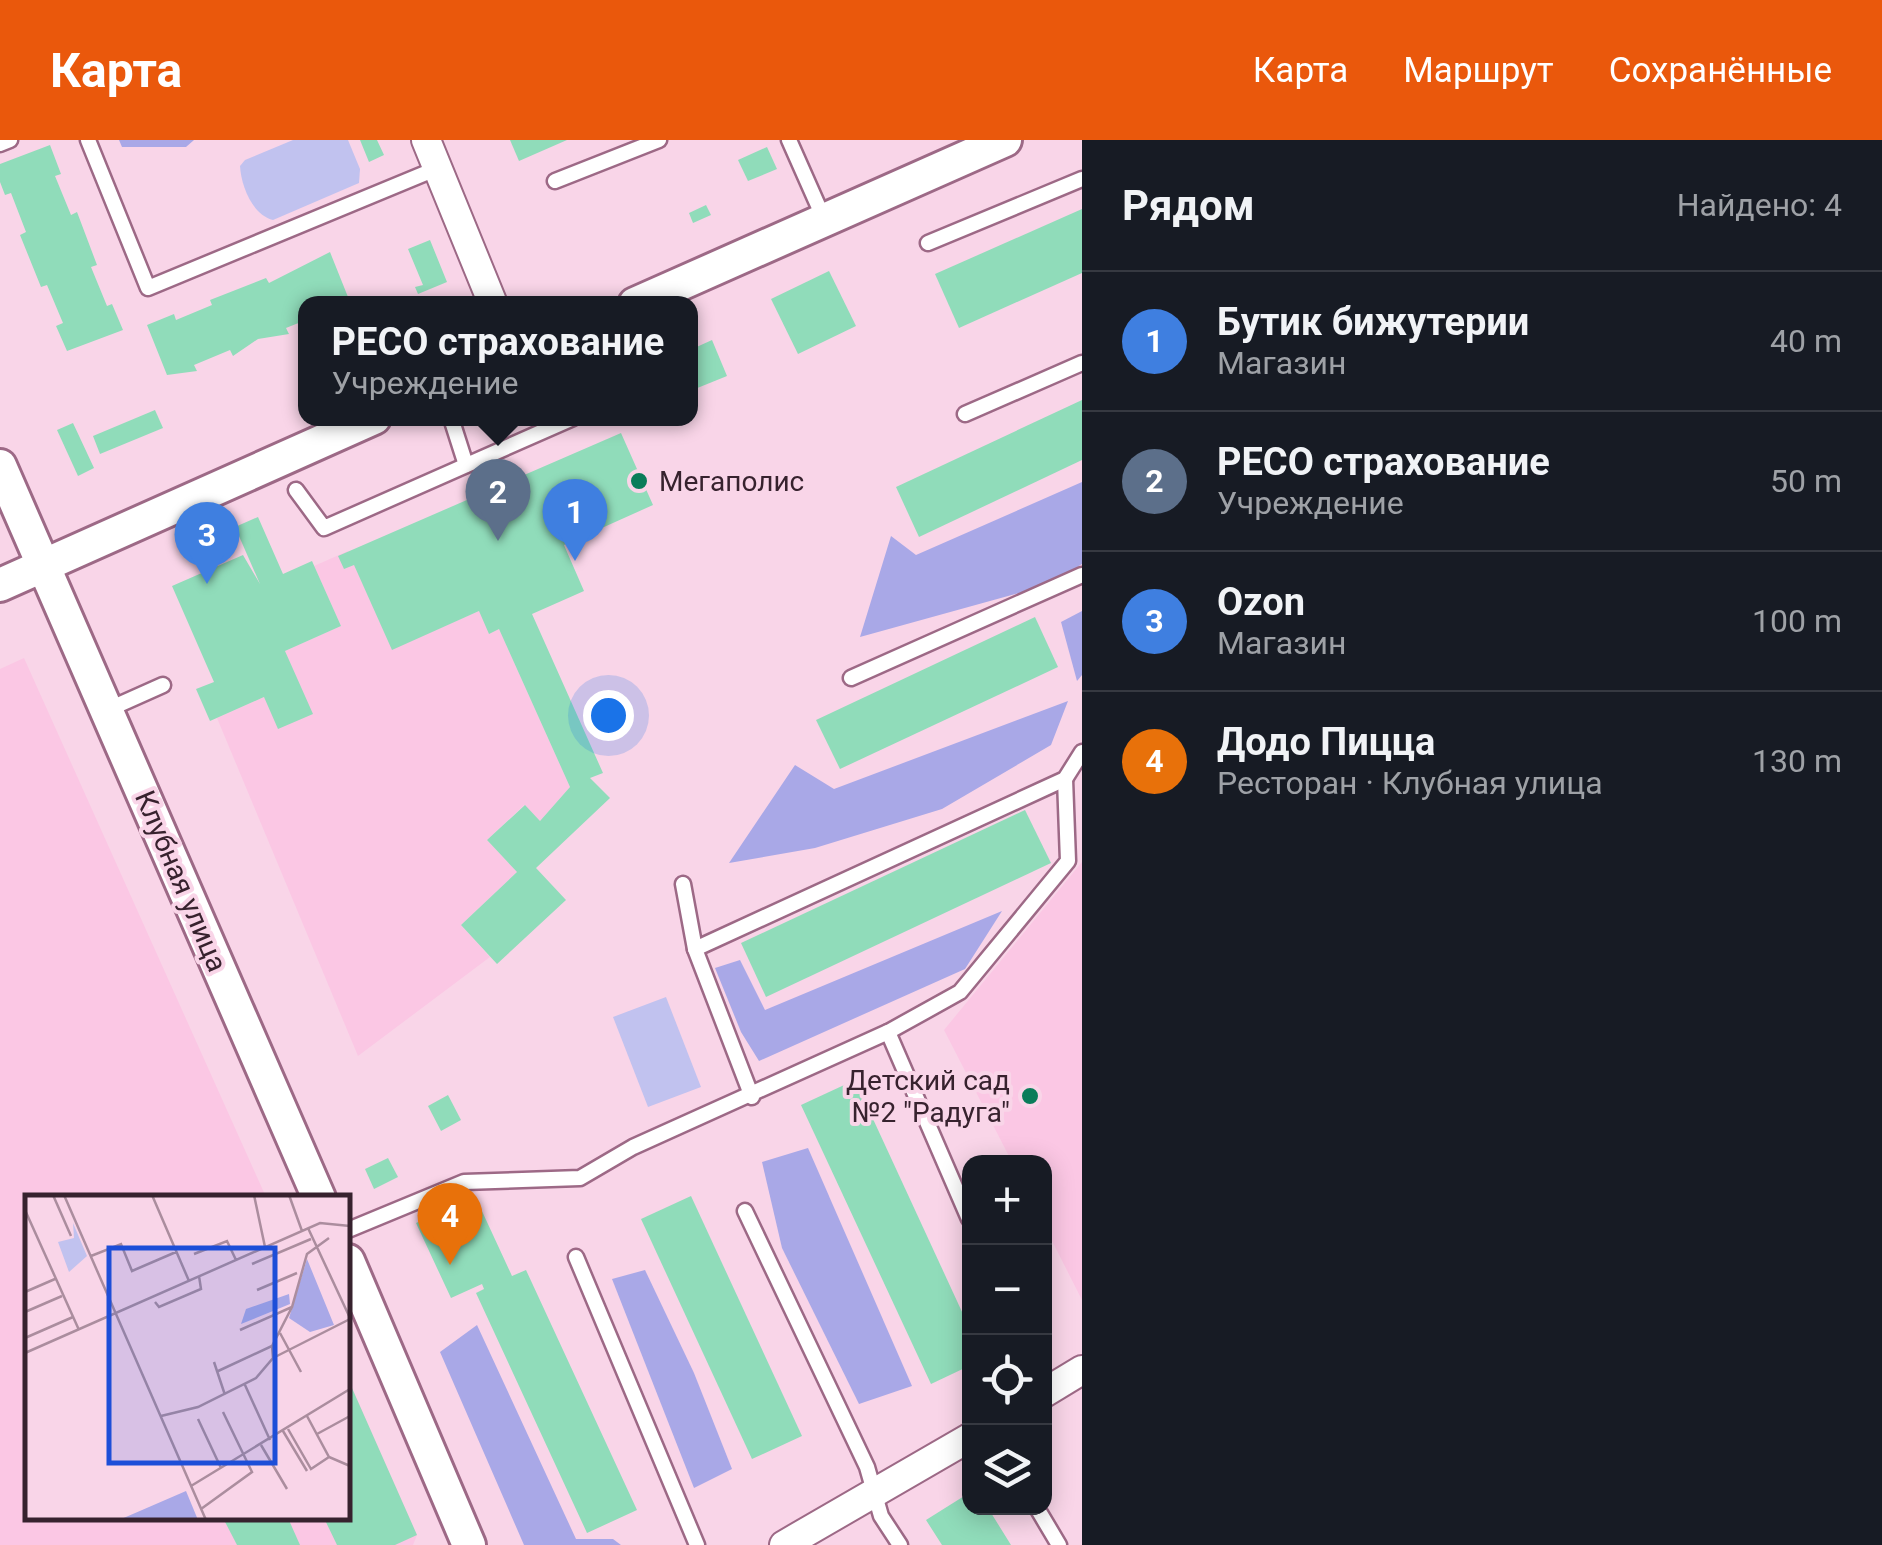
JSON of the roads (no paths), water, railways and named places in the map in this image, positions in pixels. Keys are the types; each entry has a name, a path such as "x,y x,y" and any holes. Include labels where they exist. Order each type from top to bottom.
{"street":[{"path":"426,140 490,296"},
{"path":"653,296 1005,140"},
{"path":"0,585 356,426"},
{"name":"Клубная улица","path":"0,466 318,1195"},
{"path":"350,1265 469,1545"},
{"path":"1052,1386 1082,1370"},
{"path":"784,1545 962,1442"}],"lane":[{"path":"0,144 10,140"},
{"path":"88,140 148,288 438,168"},
{"path":"555,181 659,140"},
{"path":"789,140 824,220"},
{"path":"928,243 1082,179"},
{"path":"965,414 1082,363"},
{"path":"454,426 466,466"},
{"path":"296,490 324,528 556,426"},
{"path":"851,678 1082,574"},
{"path":"106,710 162,686"},
{"path":"694,949 1065,779 1082,752"},
{"path":"350,1229 464,1182 580,1178 633,1147 752,1097 888,1032 960,992 1075,857 1065,779"},
{"path":"683,884 694,949 752,1097"},
{"path":"888,1032 962,1201"},
{"path":"745,1211 874,1492 881,1516 900,1545"},
{"path":"576,1257 697,1545"},
{"path":"1040,1515 1059,1545"}],"place":[{"name":"Мегаполис","path":"639,481"},
{"name":"РЕСО страхование","path":"498,541"},
{"name":"Бутик бижутерии","path":"575,561"},
{"name":"Ozon","path":"207,584"},
{"name":"Детский сад №2 \"Радуга\"","path":"1030,1096"},
{"name":"Додо Пицца","path":"450,1265"}]}
